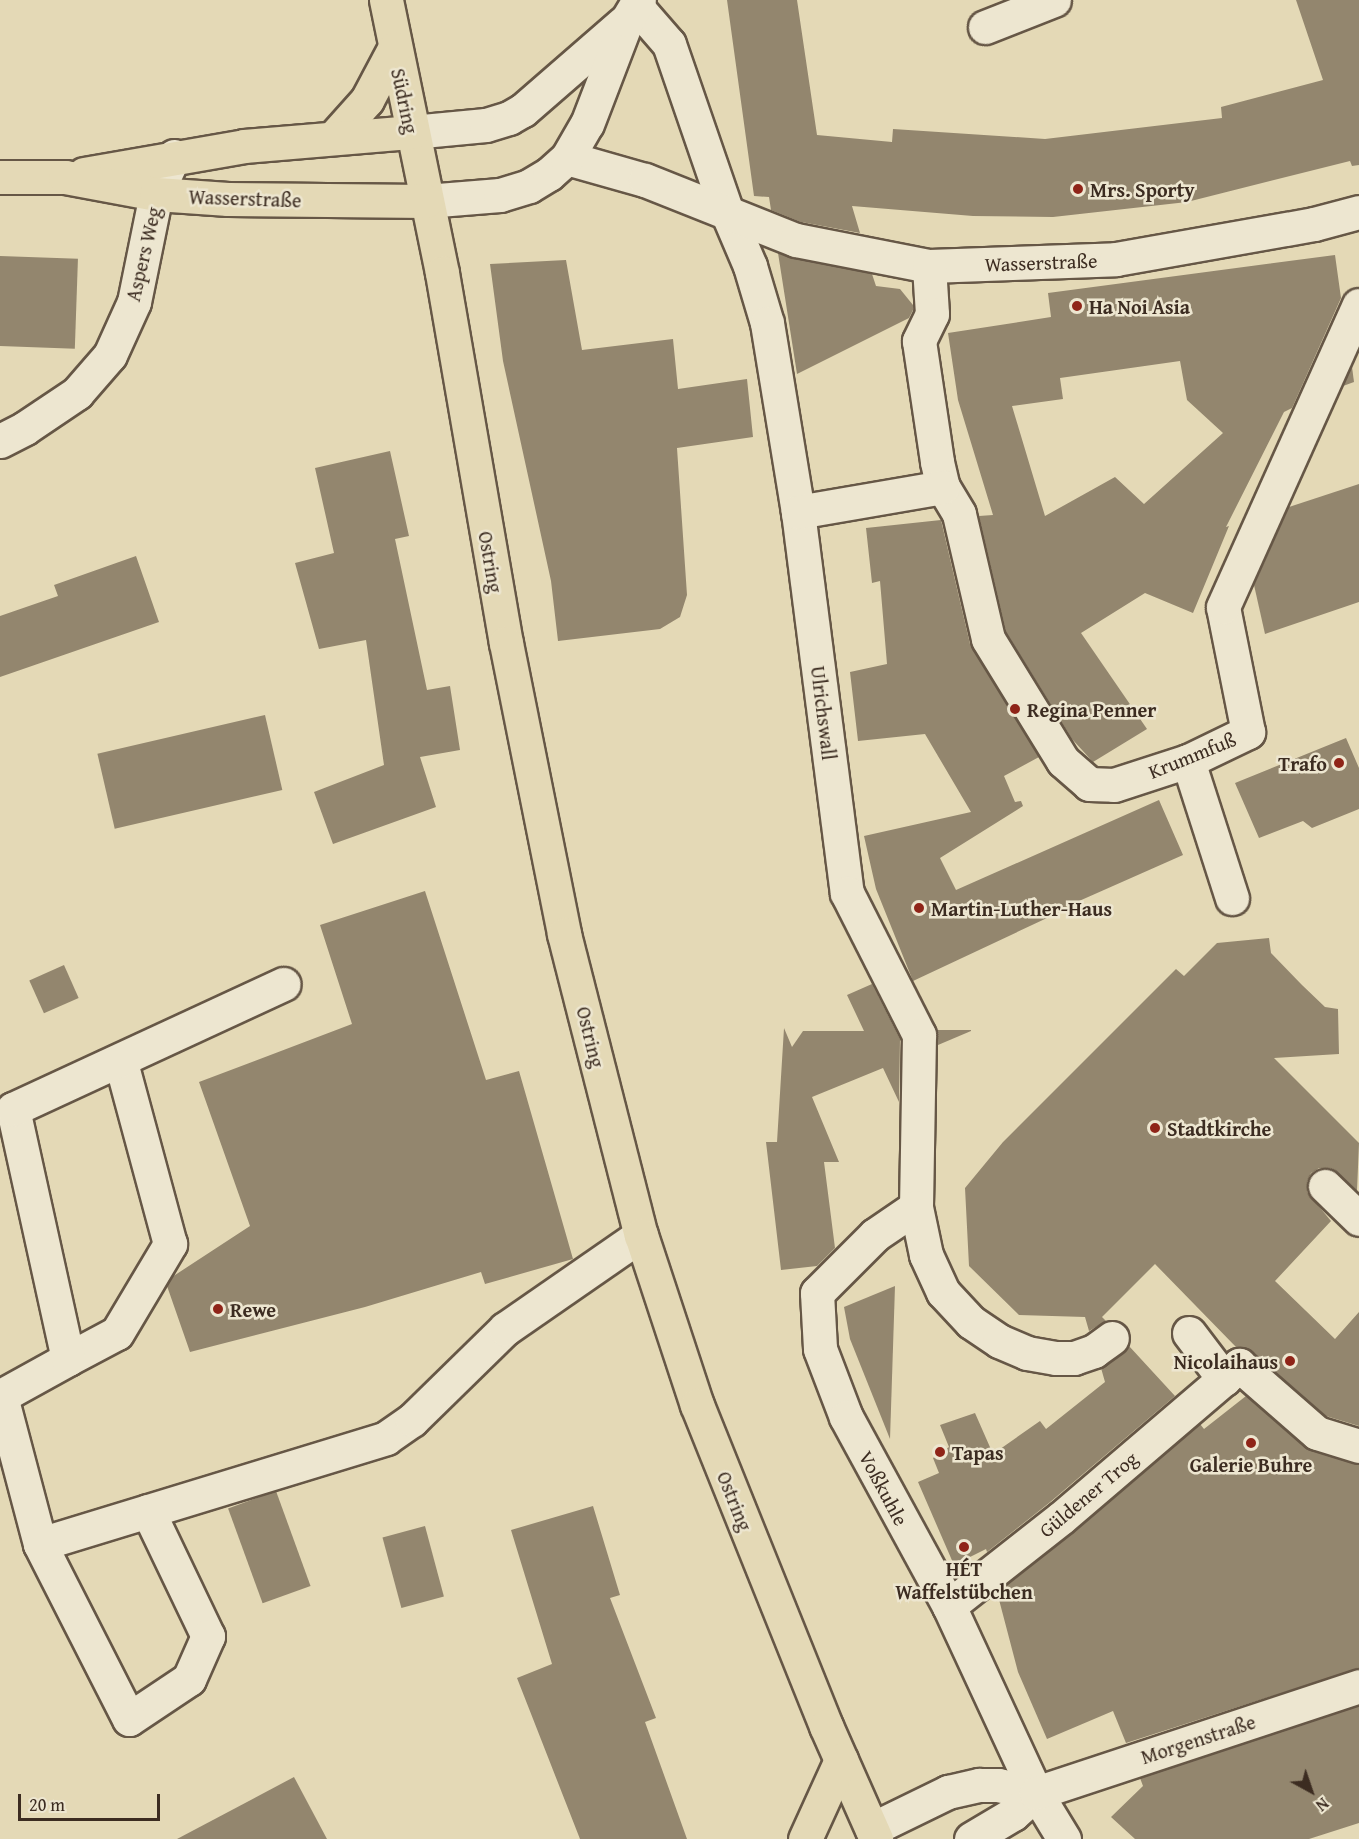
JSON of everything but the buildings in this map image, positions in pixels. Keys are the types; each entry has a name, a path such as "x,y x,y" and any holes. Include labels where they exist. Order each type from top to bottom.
{"main road":[{"name":"Südring","path":"386,0 426,201"},
{"path":"333,138 367,100 394,49"},
{"name":"Wasserstraße","path":"65,177 174,156 333,138 412,132"},
{"name":"Wasserstraße","path":"0,177 65,177 156,194 228,199 426,201"},
{"name":"Ostring","path":"426,201 442,273 506,643 564,934 641,1235 697,1405 841,1760 867,1836"},
{"path":"805,1839 841,1760"}],"street":[{"path":"985,27 1054,0"},
{"path":"412,132 486,125 509,118 531,102 634,9"},
{"path":"426,201 510,192 529,186 549,174 567,158 586,124 634,9"},
{"path":"634,9 669,44 727,212"},
{"name":"Aspers Weg","path":"0,441 26,428 77,393 110,356 134,302 156,194 174,156"},
{"name":"Wasserstraße","path":"567,158 645,180 796,240 929,266 1116,259 1314,224 1359,212"},
{"name":"Ulrichswall","path":"727,212 750,266 767,323 798,512 847,893 919,1035 916,1207 926,1255 943,1292 971,1322 1027,1353 1056,1358 1074,1358 1094,1351 1112,1338"},
{"name":"Krummfuß","path":"929,266 932,314 919,341 944,486 959,514 988,639 1063,761 1089,784 1114,785 1188,761 1248,732 1223,607 1359,305"},
{"path":"798,512 944,486"},
{"path":"1188,761 1232,898"},
{"path":"68,1359 14,1109 121,1062 283,984"},
{"path":"121,1062 170,1244 117,1333 1,1396 40,1544 129,1719 189,1679 208,1636 148,1511"},
{"path":"1325,1186 1359,1219"},
{"name":"Voßkuhle","path":"916,1207 875,1235 817,1293 820,1349 846,1417 949,1606 1036,1793 1064,1839"},
{"path":"40,1544 386,1438 412,1420 505,1329 641,1235"},
{"path":"1189,1333 1224,1378 1239,1365 1317,1433 1359,1446"},
{"name":"Güldener Trog","path":"949,1606 1061,1518 1224,1378"},
{"name":"Morgenstraße","path":"970,1839 1013,1814 1036,1793 1359,1686"},
{"path":"867,1836 948,1792 979,1785 998,1785 1036,1793"}],"place":[{"name":"Mrs. Sporty","path":"1078,189"},
{"name":"Ha Noi Asia","path":"1077,306"},
{"name":"Regina Penner","path":"1015,709"},
{"name":"Trafo","path":"1339,763"},
{"name":"Martin-Luther-Haus","path":"919,908"},
{"name":"Stadtkirche","path":"1155,1128"},
{"name":"Rewe","path":"218,1309"},
{"name":"Nicolaihaus","path":"1290,1361"},
{"name":"Galerie Buhre","path":"1251,1443"},
{"name":"Tapas","path":"940,1452"},
{"name":"HÉT Waffelstübchen","path":"964,1547"}]}
